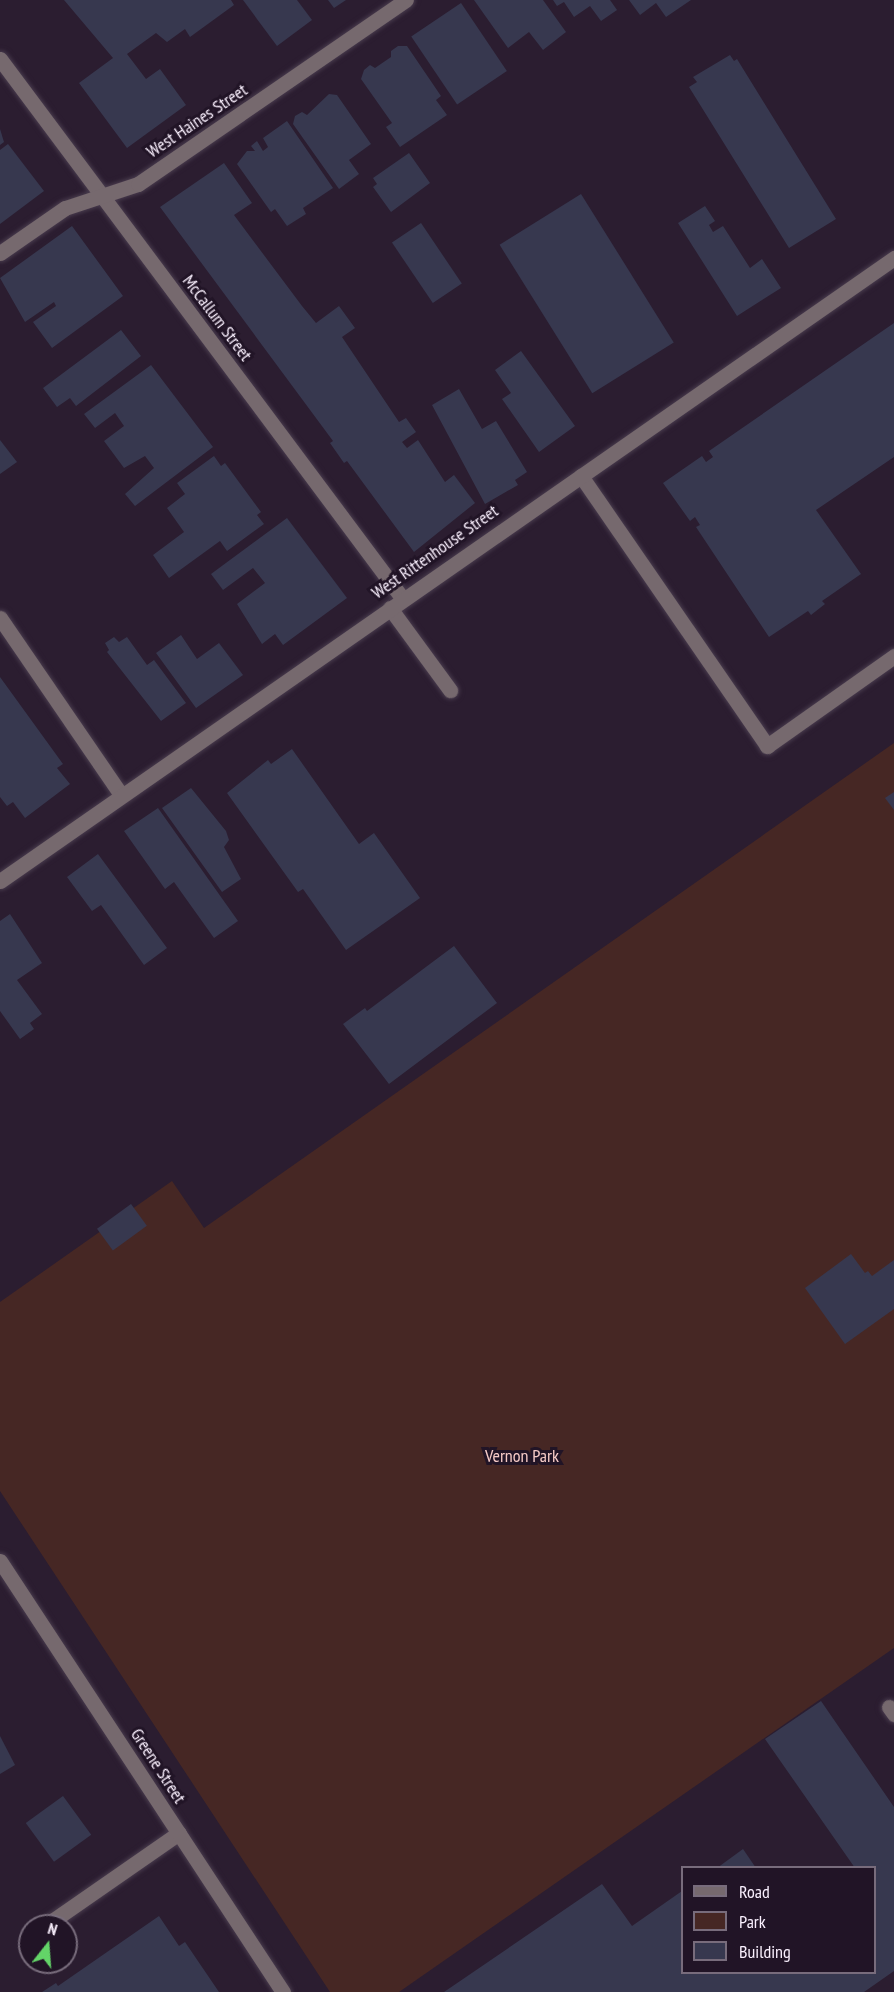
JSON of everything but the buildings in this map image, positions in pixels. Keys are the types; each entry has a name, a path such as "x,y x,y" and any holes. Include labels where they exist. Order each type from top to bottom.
{"street":[{"name":"West Haines Street","path":"0,253 64,208 138,184 406,0"},
{"name":"McCallum Street","path":"0,59 403,599"},
{"name":"West Rittenhouse Street","path":"0,881 894,258"},
{"path":"580,476 767,746 894,656"},
{"path":"390,608 450,690"},
{"path":"0,618 121,795"},
{"name":"Greene Street","path":"0,1561 283,1992"},
{"path":"62,1914 179,1833"}],"green space":[{"name":"Vernon Park","path":"894,743 894,1648 399,1992 330,1992 0,1491 0,1302 172,1181 204,1228"}]}
